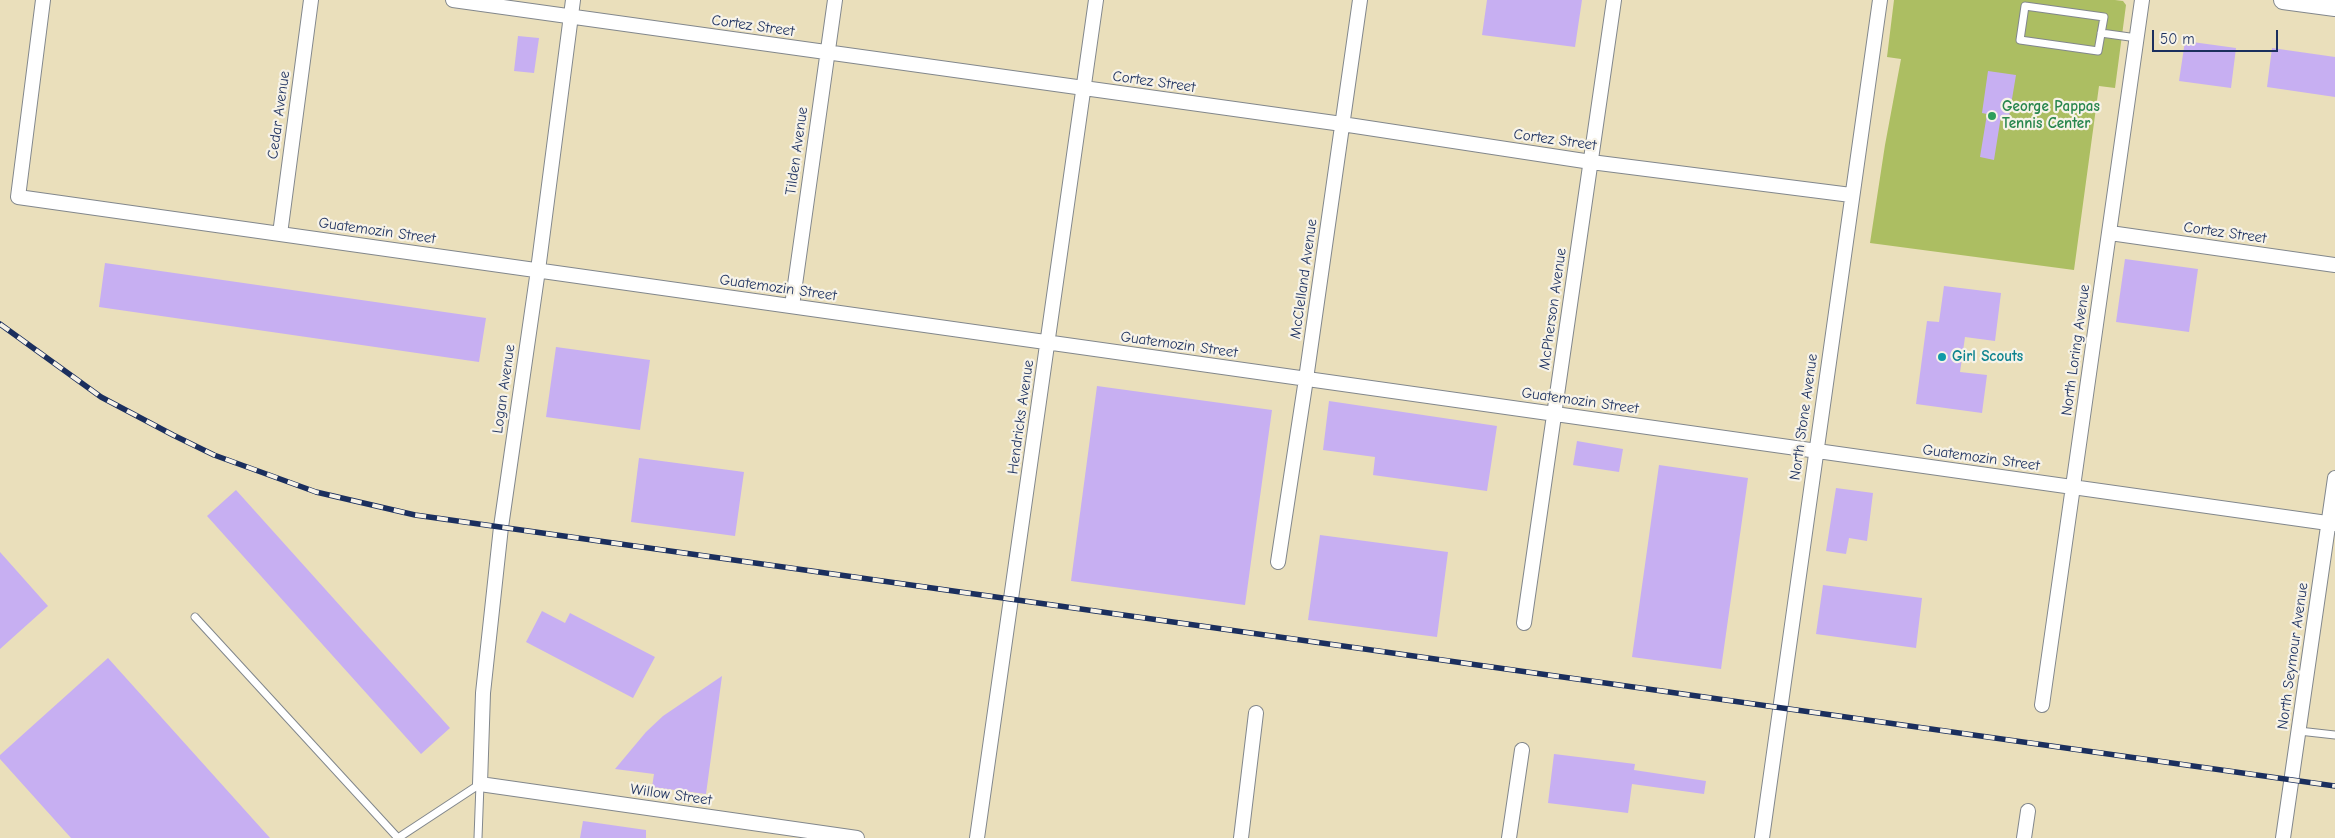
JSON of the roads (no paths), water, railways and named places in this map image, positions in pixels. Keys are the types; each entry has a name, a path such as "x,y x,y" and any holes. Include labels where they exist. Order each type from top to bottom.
{"street":[{"name":"Guatemozin Street","path":"43,0 18,197 2332,524"},
{"name":"Cedar Avenue","path":"280,234 311,0"},
{"name":"Cortez Street","path":"453,0 571,18 1342,124 1591,162 1851,195"},
{"name":"Logan Avenue","path":"480,784 483,693 500,533 538,270 573,0"},
{"name":"Tilden Avenue","path":"792,306 834,0"},
{"name":"Hendricks Avenue","path":"977,838 1096,0"},
{"name":"McClelland Avenue","path":"1278,562 1360,0"},
{"name":"McPherson Avenue","path":"1524,622 1614,0"},
{"name":"North Stone Avenue","path":"1762,838 1851,195 1880,0"},
{"name":"North Loring Avenue","path":"2042,705 2142,0"},
{"path":"2290,0 2330,5"},
{"name":"Cortez Street","path":"2110,233 2335,265"},
{"name":"North Seymour Avenue","path":"2283,838 2332,524 2335,478"},
{"path":"1241,838 1256,713"},
{"path":"1508,838 1522,750"},
{"name":"Willow Street","path":"480,784 857,838"},
{"path":"2024,838 2028,811"}],"lane":[{"path":"2025,6 2104,17 2101,33 2098,52 2020,40 2025,6"},
{"path":"2101,33 2137,38"},
{"path":"195,617 398,838 480,784"},
{"path":"2299,730 2335,735"},
{"path":"478,838 480,784"}],"railway":[{"path":"0,324 101,397 214,455 316,492 415,515 2335,786"}],"place":[{"name":"George Pappas Tennis Center","path":"1992,116"},
{"name":"Girl Scouts","path":"1942,357"}]}
